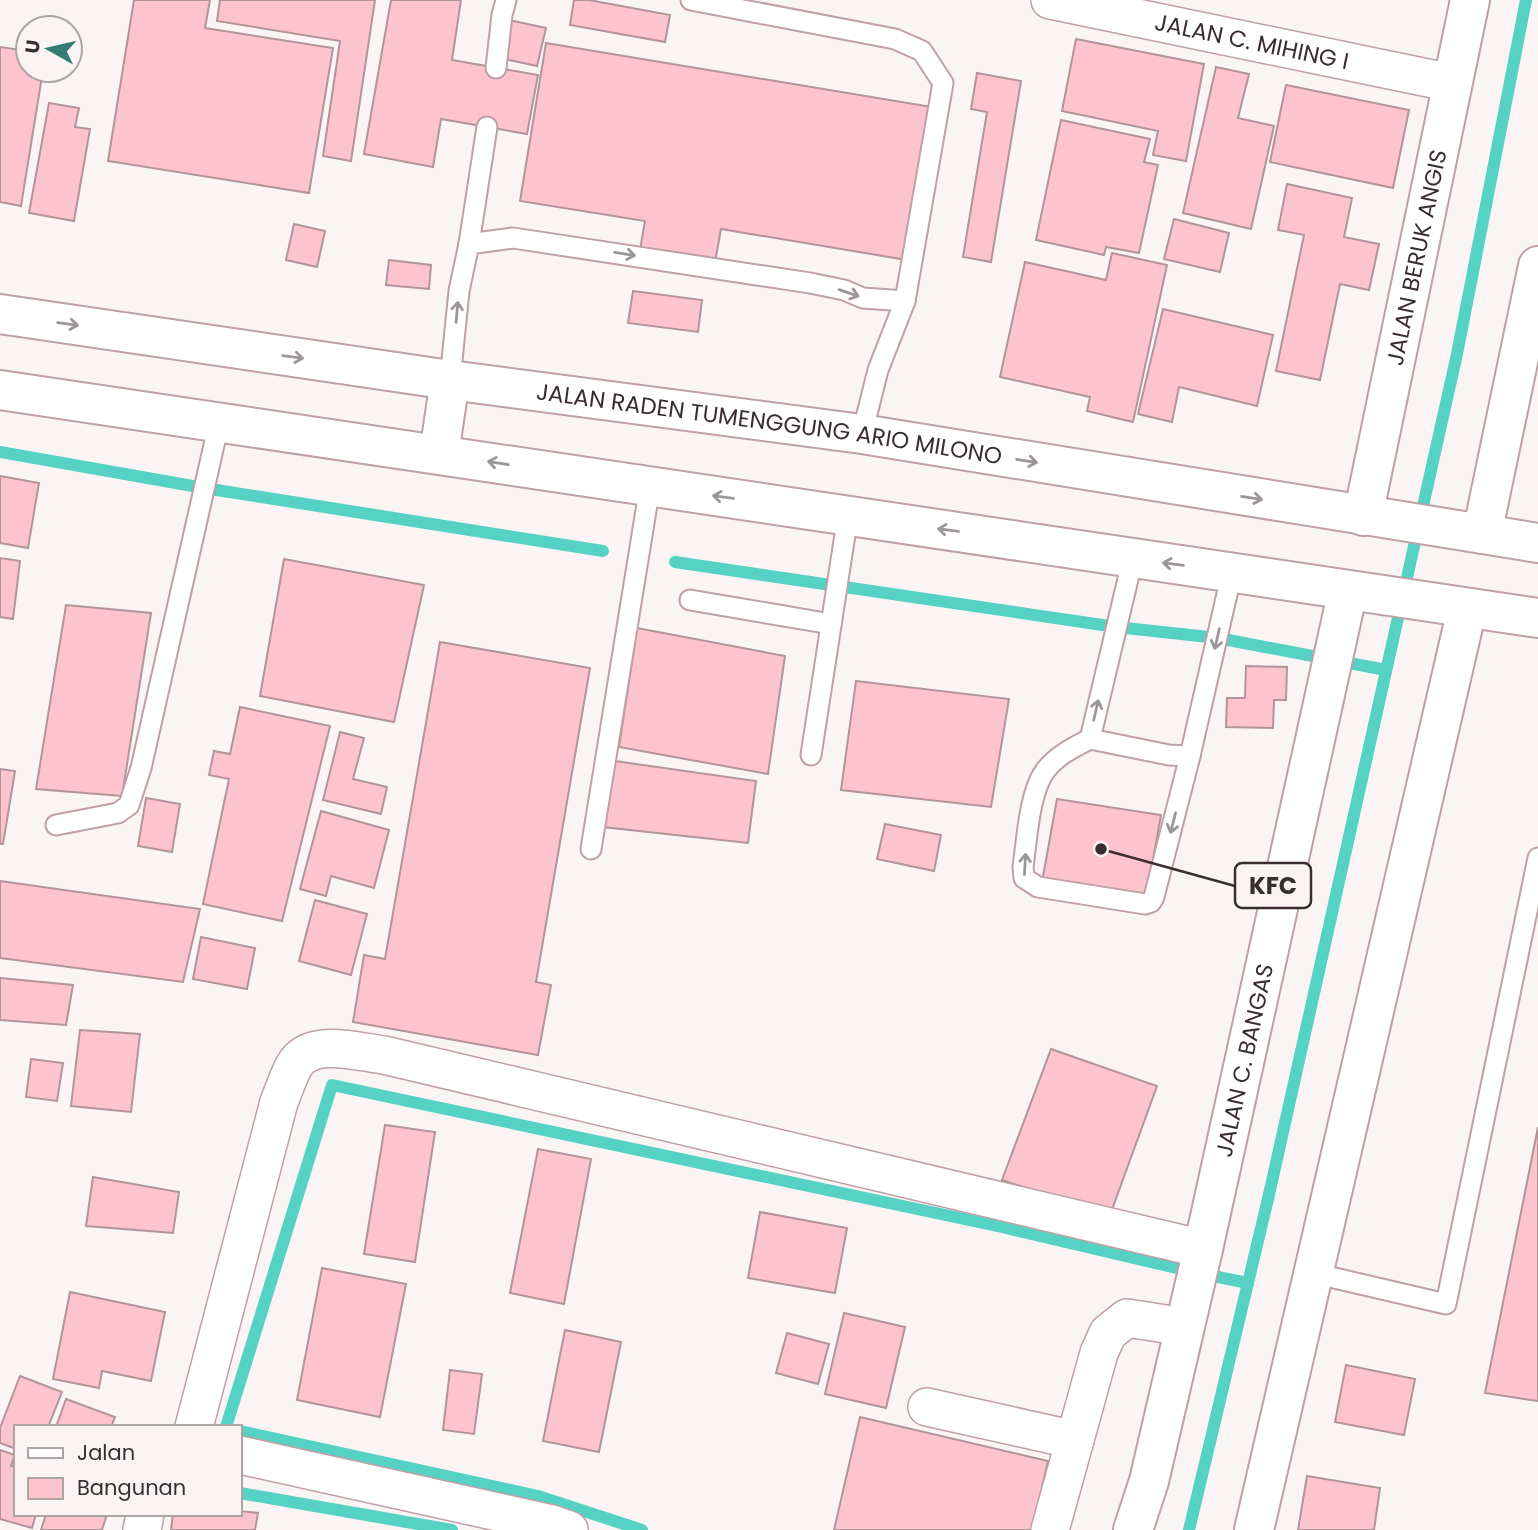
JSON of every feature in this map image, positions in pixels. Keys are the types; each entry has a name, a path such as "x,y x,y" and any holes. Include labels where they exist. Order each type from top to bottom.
{"main road":[{"name":"JALAN BERUK ANGIS","path":"1376,517 1452,83 1470,0"},
{"path":"1467,532 1538,266"},
{"name":"JALAN RADEN TUMENGGUNG ARIO MILONO","path":"0,314 450,380 862,434 1538,543"},
{"path":"439,454 450,380"},
{"path":"0,390 1538,618"},
{"name":"JALAN C. BANGAS","path":"1133,1530 1149,1481 1203,1249 1339,631 1362,592"},
{"path":"1254,1530 1313,1273 1452,607"}],"street":[{"name":"JALAN C. MIHING I","path":"1050,0 1452,83"},
{"path":"195,1425 279,1102 295,1063 305,1053 327,1048 384,1055 1203,1249"},
{"path":"1050,1530 1099,1353 1108,1333 1127,1318 1185,1326"},
{"path":"927,1407 1075,1440"},
{"path":"242,1455 569,1530"}],"lane":[{"path":"496,68 506,0"},
{"path":"691,0 895,39 922,51 943,83 905,301 878,370 862,434"},
{"path":"450,380 459,291 487,127"},
{"path":"469,244 513,238 810,283 844,290 863,298 905,301"},
{"path":"56,825 118,813 130,806 141,768 219,423"},
{"path":"591,849 650,486"},
{"path":"811,755 848,515"},
{"path":"1090,739 1133,558"},
{"path":"1190,757 1090,739 1065,752 1045,771 1036,788 1023,867 1024,878 1038,887 1145,904 1151,902 1190,757 1232,572"},
{"path":"690,600 832,615"},
{"path":"1313,1273 1446,1304 1538,858"}],"building":[{"path":"134,0 210,0 205,28 333,48 309,193 108,161"},
{"path":"220,0 375,0 351,161 323,156 340,41 217,21"},
{"path":"391,0 461,0 452,60 538,75 527,134 441,119 433,167 364,154"},
{"path":"574,0 589,0 670,15 665,42 570,25"},
{"path":"509,20 546,28 537,66 500,58"},
{"path":"1076,39 1204,64 1186,161 1153,155 1158,131 1062,111"},
{"path":"546,43 932,107 907,260 721,229 714,268 639,256 645,221 520,201"},
{"path":"0,47 14,49 14,84 41,84 21,206 0,202"},
{"path":"1216,67 1249,74 1238,118 1274,126 1251,229 1183,213"},
{"path":"977,73 1021,81 991,262 963,257 987,112 971,109"},
{"path":"1286,85 1409,110 1393,188 1270,162"},
{"path":"49,103 79,108 75,127 90,129 74,221 29,213"},
{"path":"1061,120 1150,139 1144,162 1158,165 1139,253 1106,247 1104,255 1036,240"},
{"path":"1287,184 1352,198 1344,237 1379,244 1369,290 1340,284 1320,380 1276,371 1304,235 1278,230"},
{"path":"1174,219 1229,233 1220,272 1164,259"},
{"path":"294,224 325,231 317,267 286,260"},
{"path":"1112,253 1167,265 1133,422 1087,411 1090,397 1000,377 1025,262 1106,280"},
{"path":"389,260 431,265 429,289 386,285"},
{"path":"633,291 702,300 698,332 628,323"},
{"path":"1163,309 1273,335 1257,406 1179,387 1172,422 1138,414"},
{"path":"0,476 39,483 28,548 0,543"},
{"path":"0,558 20,561 13,619 0,617"},
{"path":"284,559 424,585 394,722 260,696"},
{"path":"66,605 151,613 122,796 36,789"},
{"path":"637,628 785,656 768,774 619,747"},
{"path":"440,642 590,668 536,982 551,985 538,1055 353,1022 364,955 385,959"},
{"path":"1246,666 1287,667 1286,700 1274,700 1273,728 1226,727 1227,698 1245,698"},
{"path":"856,681 1009,699 991,807 841,790"},
{"path":"240,707 330,726 282,921 203,904 229,779 209,775 214,751 230,754"},
{"path":"340,732 364,738 353,779 387,787 381,814 323,800"},
{"path":"615,761 756,781 748,843 603,827"},
{"path":"0,769 15,771 3,844 0,844"},
{"path":"146,798 180,804 172,852 138,846"},
{"path":"1057,799 1161,815 1146,898 1042,882"},
{"path":"321,811 389,830 374,888 331,876 326,896 300,889"},
{"path":"885,824 941,835 934,871 877,859"},
{"path":"0,881 200,909 183,982 0,958"},
{"path":"315,900 367,914 351,975 299,961"},
{"path":"201,937 255,948 247,989 193,979"},
{"path":"0,978 73,985 66,1025 0,1020"},
{"path":"80,1030 140,1034 131,1112 71,1106"},
{"path":"1051,1049 1157,1086 1110,1215 1002,1180"},
{"path":"31,1059 63,1063 57,1101 26,1097"},
{"path":"385,1125 435,1132 415,1262 364,1254"},
{"path":"1538,1127 1538,1401 1485,1393"},
{"path":"538,1149 591,1159 564,1304 510,1293"},
{"path":"93,1177 179,1192 173,1233 86,1226"},
{"path":"760,1212 847,1228 835,1293 748,1278"},
{"path":"322,1268 406,1284 380,1417 297,1400"},
{"path":"70,1292 165,1312 151,1381 102,1371 99,1388 53,1379"},
{"path":"844,1313 905,1327 886,1408 825,1394"},
{"path":"565,1330 621,1342 599,1452 543,1441"},
{"path":"787,1333 829,1344 818,1384 776,1373"},
{"path":"1346,1365 1415,1379 1404,1435 1335,1422"},
{"path":"450,1370 482,1374 474,1434 443,1430"},
{"path":"20,1376 62,1392 49,1425 14,1425 14,1448 0,1443 0,1428"},
{"path":"66,1399 115,1417 112,1425 57,1425"},
{"path":"860,1417 1048,1461 1032,1530 834,1530"},
{"path":"0,1450 14,1455 11,1466 14,1467 14,1516 35,1516 32,1528 0,1519"},
{"path":"1307,1476 1380,1488 1374,1530 1298,1530"},
{"path":"242,1511 258,1513 255,1530 171,1530 173,1516 242,1516"},
{"path":"45,1516 106,1516 102,1530 41,1530"}],"waterway":[{"path":"1189,1530 1268,1199 1457,354 1526,0"},
{"path":"0,452 204,488 603,551"},
{"path":"675,562 1116,627 1218,638 1386,670"},
{"path":"227,1425 332,1085 1002,1227 1248,1283"},
{"path":"242,1431 538,1496 642,1530"},
{"path":"242,1493 452,1530"}],"place":[{"name":"KFC","path":"1101,849"}]}
